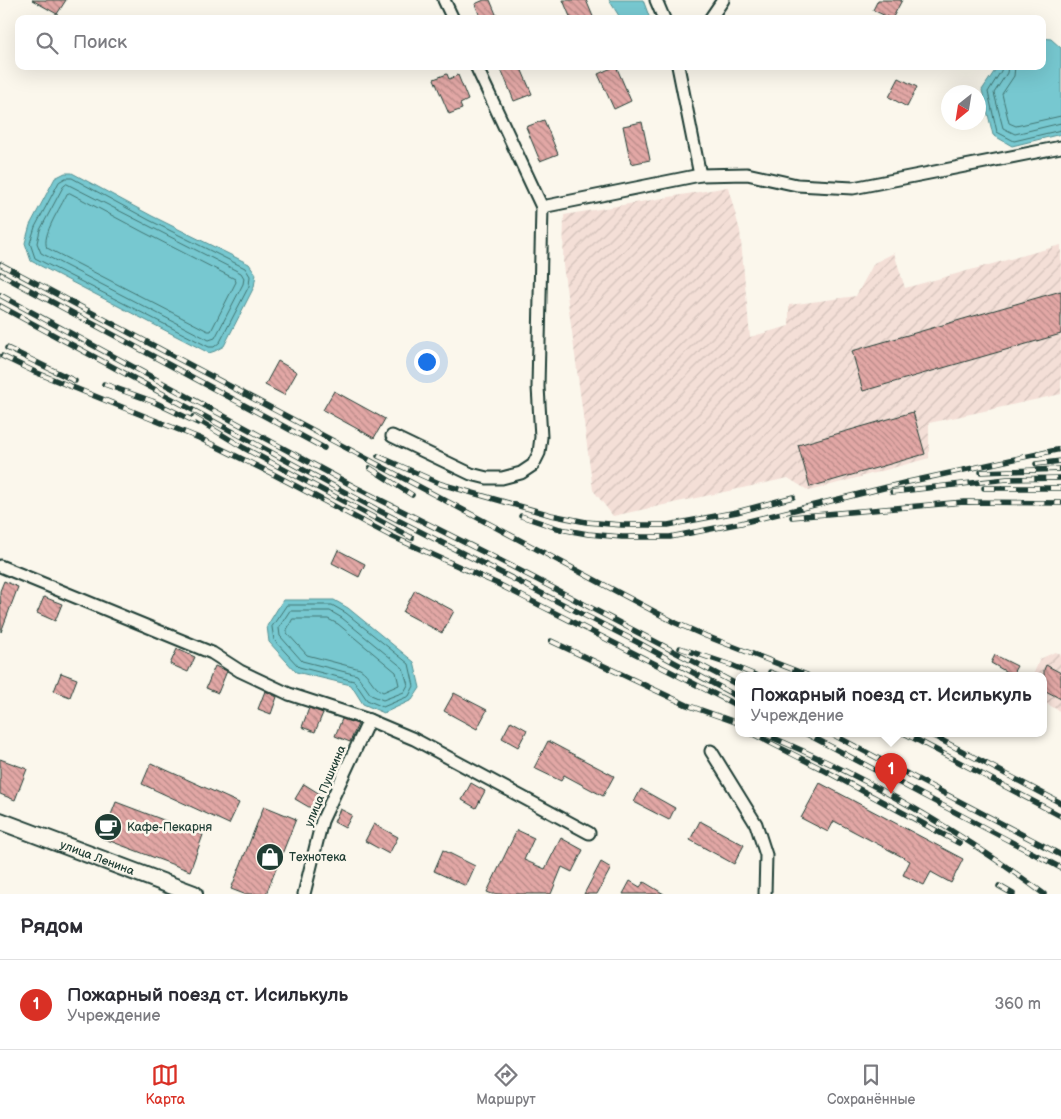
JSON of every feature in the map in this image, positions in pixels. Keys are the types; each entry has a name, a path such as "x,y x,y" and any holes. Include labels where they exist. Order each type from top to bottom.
{"street":[{"path":"444,0 451,15"},
{"path":"656,0 662,15"},
{"path":"713,15 723,0"},
{"path":"392,436 471,474 487,478 502,478 521,473 533,465 539,453 541,437 538,388 542,207 478,70"},
{"path":"679,70 700,175"},
{"path":"542,207 700,175 747,174 797,185 853,188 1061,147"},
{"path":"0,566 212,653 240,671 289,694 369,720 414,739 588,833"},
{"name":"улица Пушкина","path":"304,894 322,821 369,720"},
{"path":"711,751 756,824 766,855 765,894"},
{"name":"улица Ленина","path":"0,821 194,894"}],"shaded area":[{"path":"728,187 740,231 750,337 789,326 789,305 856,296 874,263 894,253 905,288 1061,245 1061,394 929,423 929,458 809,491 788,478 613,516 593,490 563,265 564,215"},
{"path":"1055,652 1061,654 1061,712 1047,704 1047,672 1034,672 1040,659"}],"water":[{"path":"609,0 643,0 649,15 618,15"},
{"path":"1046,38 1051,39 1061,48 1061,134 1012,146 993,135 986,106 985,85 995,70 1046,70"},
{"path":"65,173 72,173 152,216 249,264 256,274 254,287 224,346 209,353 31,261 25,243 30,225 55,178"},
{"path":"283,600 334,600 348,608 414,662 420,688 412,700 384,713 363,704 351,685 296,672 269,642 267,626"}],"building":[{"path":"32,0 66,0 57,14"},
{"path":"484,0 490,0 496,15 479,15 475,4"},
{"path":"563,0 586,0 592,15 569,15"},
{"path":"878,0 902,0 894,15 884,15 873,10"},
{"path":"502,70 522,70 532,94 514,101"},
{"path":"607,70 618,70 631,101 614,109 598,74"},
{"path":"447,74 449,79 458,75 468,100 460,104 462,109 449,114 434,79"},
{"path":"899,78 917,87 907,107 889,97"},
{"path":"544,120 558,154 540,161 526,127"},
{"path":"642,122 650,160 631,164 623,126"},
{"path":"1061,291 1061,334 863,391 852,351"},
{"path":"278,361 297,372 284,395 265,385"},
{"path":"334,391 385,419 374,438 323,410"},
{"path":"913,412 925,454 810,487 798,445"},
{"path":"338,550 365,564 359,577 332,563"},
{"path":"4,581 18,587 1,632 0,591"},
{"path":"415,590 454,611 442,633 403,612"},
{"path":"44,597 62,604 55,621 37,613"},
{"path":"177,649 195,657 188,672 170,664"},
{"path":"995,655 1017,666 1014,672 1007,672 991,663"},
{"path":"1046,665 1061,673 1061,699 1047,692 1047,672 1044,672"},
{"path":"215,666 227,671 218,693 206,688"},
{"path":"61,673 77,679 70,697 54,691"},
{"path":"265,691 277,697 271,714 258,709"},
{"path":"454,693 487,710 477,729 444,711"},
{"path":"309,708 323,713 315,732 302,727"},
{"path":"342,719 358,724 350,742 335,736"},
{"path":"511,721 527,730 518,747 502,738"},
{"path":"548,741 614,776 603,796 564,775 561,781 534,768"},
{"path":"0,759 27,769 15,800 0,794"},
{"path":"151,763 239,803 229,824 142,784"},
{"path":"471,783 485,791 476,808 462,800"},
{"path":"820,783 963,859 951,883 931,872 924,885 903,875 910,861 834,821 828,832 801,818"},
{"path":"304,784 323,796 314,810 295,799"},
{"path":"641,789 675,808 669,820 634,802"},
{"path":"116,802 203,835 190,871 102,838"},
{"path":"264,806 296,819 266,894 244,894 231,889"},
{"path":"340,809 352,815 345,828 334,822"},
{"path":"700,821 744,845 734,864 690,840"},
{"path":"374,824 398,837 389,854 365,841"},
{"path":"517,830 534,838 524,860 545,869 561,838 583,850 572,872 562,867 551,894 492,894 487,892"},
{"path":"443,850 475,866 466,886 434,871"},
{"path":"601,862 611,868 597,894 584,894"},
{"path":"630,881 640,887 644,882 664,894 623,894"}],"railway":[{"path":"0,264 676,623 799,672"},
{"path":"0,274 324,448"},
{"path":"0,295 355,487 735,683"},
{"path":"0,306 376,509 637,642 735,695"},
{"path":"7,348 75,381"},
{"path":"2,356 35,372 199,438 271,473 391,536 498,584 735,704"},
{"path":"104,384 152,401 198,423"},
{"path":"193,417 244,448 412,538"},
{"path":"521,516 560,529 588,534 622,537 670,537 741,523 908,482 1061,449"},
{"path":"378,456 441,484 551,515 586,522 622,525 668,525 737,512 793,497"},
{"path":"1036,464 1061,461"},
{"path":"370,468 412,495"},
{"path":"981,472 1061,469"},
{"path":"892,492 1007,479 1061,478"},
{"path":"984,488 1061,488"},
{"path":"792,517 964,502 1061,503"},
{"path":"551,641 687,705 735,722"},
{"path":"680,648 748,672"},
{"path":"759,737 959,843"},
{"path":"772,737 873,785 908,805 977,847 1044,894"},
{"path":"813,737 1061,868"},
{"path":"838,737 1061,855"},
{"path":"912,737 1061,816"},
{"path":"936,737 1061,803"},
{"path":"999,886 1013,894"}],"place":[{"name":"Пожарный поезд ст. Исилькуль","path":"891,794"},
{"name":"Кафе-Пекарня","path":"108,827"},
{"name":"Технотека","path":"270,857"}]}
